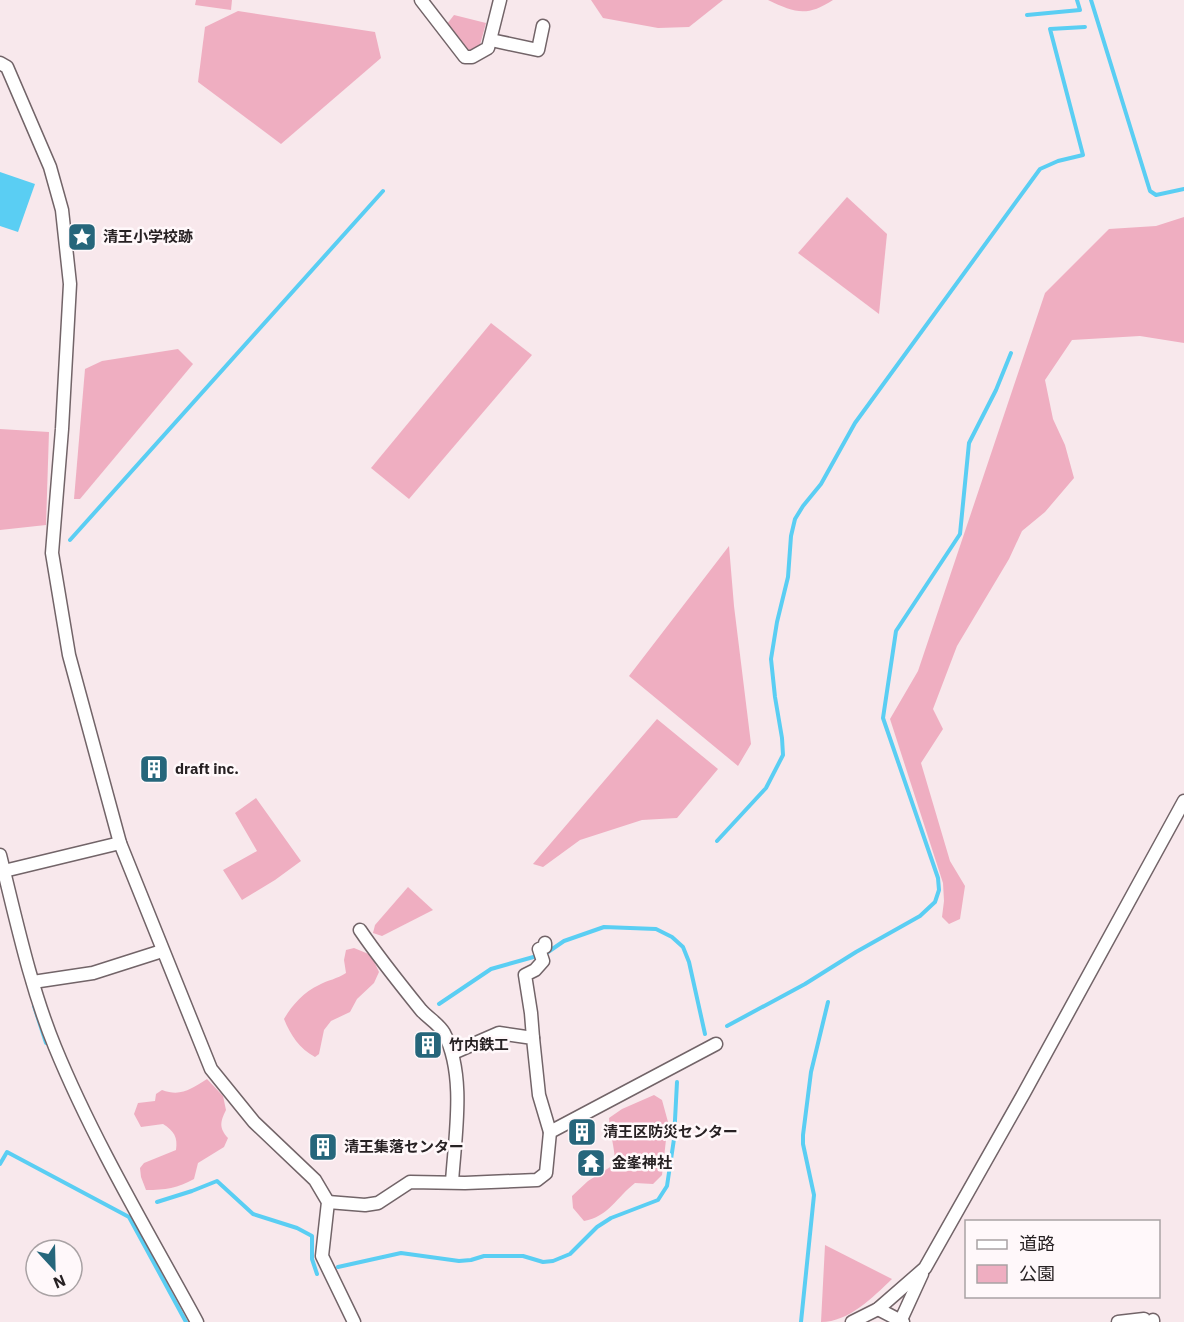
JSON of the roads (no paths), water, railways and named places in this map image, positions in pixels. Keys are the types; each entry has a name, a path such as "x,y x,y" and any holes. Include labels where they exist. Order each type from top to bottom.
{"street":[{"path":"421,0 465,57 472,57 488,48 500,0"},
{"path":"491,39 538,50 543,26"},
{"path":"0,63 8,67 50,167 62,210 70,284 52,553 69,655 120,843 211,1069 254,1122 315,1180 328,1202 322,1256 354,1322"},
{"path":"878,1309 901,1322 926,1268 1184,801"},
{"path":"4,871 120,843"},
{"path":"0,855 33,982 54,1046 94,1131 197,1322"},
{"path":"360,930 424,1014 443,1031 453,1053 458,1106 452,1182"},
{"path":"328,1202 365,1205 378,1203 410,1182 537,1180 546,1173 550,1132 539,1095 525,975 536,970 543,961 539,949 545,947 545,943"},
{"path":"33,982 93,973 162,951"},
{"path":"453,1053 499,1033 533,1038"},
{"path":"550,1132 716,1044"},
{"path":"852,1322 878,1309 926,1268"},
{"path":"1118,1322 1150,1320"}],"water":[{"path":"0,172 35,184 18,232 0,226"}],"waterway":[{"path":"1027,15 1080,10 1077,0"},
{"path":"1091,0 1150,191 1156,195 1184,189"},
{"path":"717,841 766,788 783,755 771,659 788,577 791,536 795,519 821,484 855,423 1040,169 1058,161 1083,155 1050,29 1085,27"},
{"path":"70,540 383,191"},
{"path":"727,1026 805,984 920,916 935,902 939,890 938,878 883,718 896,631 960,534 969,443 996,390 1011,353"},
{"path":"548,952 564,941 604,927 656,929 672,937 683,947 689,962 705,1034"},
{"path":"439,1004 491,969 537,956"},
{"path":"801,1322 814,1195 803,1135 811,1072 828,1002"},
{"path":"34,1006 46,1043"},
{"path":"338,1267 401,1253 459,1261 484,1256 523,1256 543,1262 553,1261 570,1254 597,1227 611,1218 658,1200 667,1186 674,1139 677,1082"},
{"path":"0,1164 7,1152 129,1217 186,1322"},
{"path":"157,1202 217,1181 253,1214 297,1228 312,1236 312,1259 317,1274"}],"place":[{"name":"清王小学校跡","path":"82,237"},
{"name":"draft inc.","path":"154,769"},
{"name":"竹内鉄工","path":"428,1045"},
{"name":"清王区防災センター","path":"582,1132"},
{"name":"清王集落センター","path":"323,1147"},
{"name":"金峯神社","path":"591,1163"}]}
